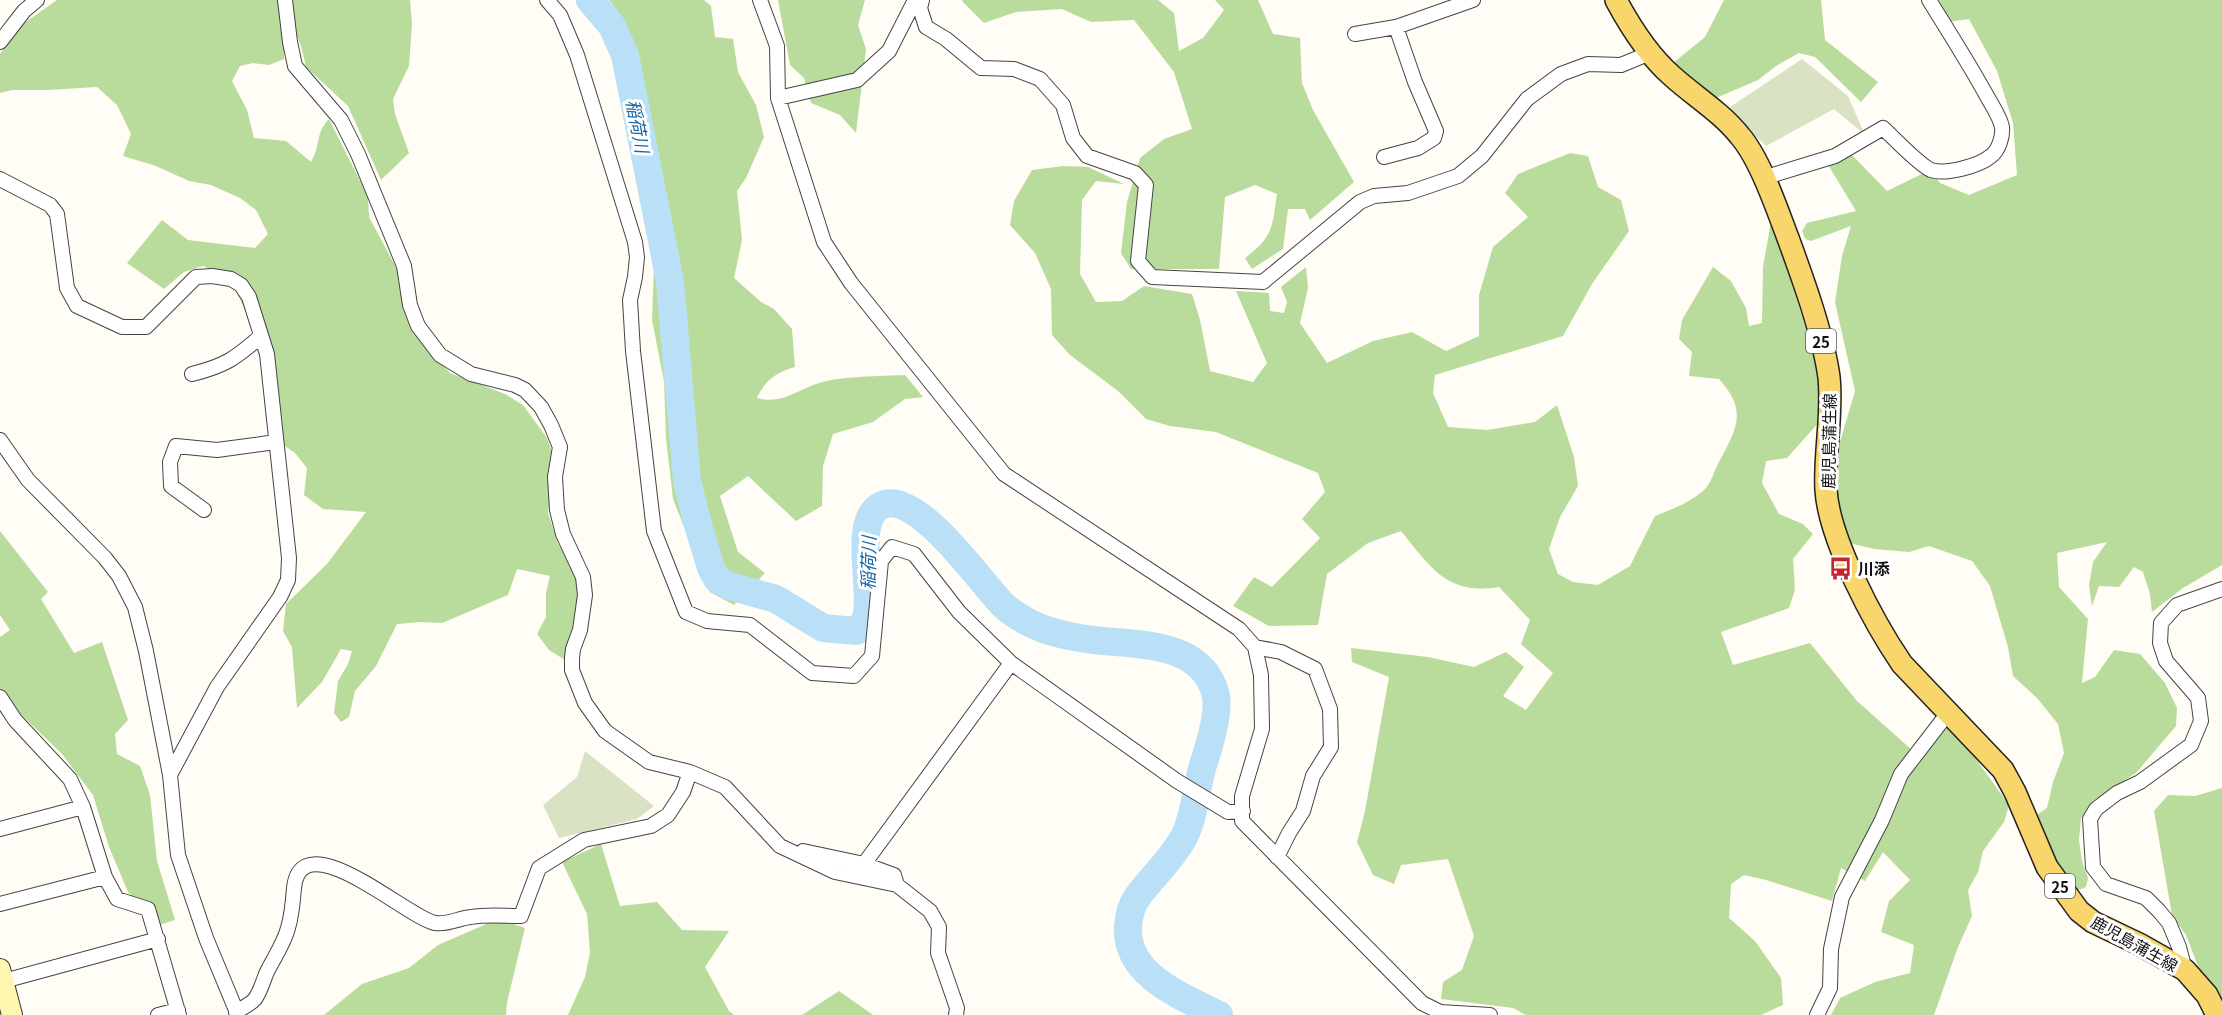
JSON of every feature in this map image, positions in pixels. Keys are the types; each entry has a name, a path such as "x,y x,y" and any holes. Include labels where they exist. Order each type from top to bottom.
{"main road":[{"name":"鹿児島蒲生線","path":"1616,0 1650,53 1672,77 1722,117 1740,135 1755,157 1788,238 1827,364 1830,406 1826,489 1829,511 1860,588 1891,647 1902,664 2003,770 2015,792 2047,867 2079,911 2093,922 2139,944 2184,970 2206,995 2217,1015"}],"street":[{"path":"0,42 24,11 37,0"},
{"path":"285,0 295,66 342,120 404,266 410,306 418,326 440,356 471,374 515,385 525,390 541,407 551,425 560,447 555,477 557,510 563,534 583,577 585,595 580,630 573,649 572,670 585,703 605,730 649,762 690,772 725,787 780,846 835,873 897,885 930,911 939,927 938,953 957,1008 956,1015"},
{"path":"547,0 560,15 577,55 635,242 637,257 630,300 654,531 686,612 706,621 750,625 812,673 854,676 872,656 881,561 892,547 914,554 959,612 1011,663 1177,781 1228,812 1243,811"},
{"path":"760,0 777,46 778,98 824,242 851,283 1004,474 1239,629 1255,647 1261,675 1262,729 1242,796 1242,821 1422,1003 1440,1012 1490,1015"},
{"path":"778,98 857,80 889,51 915,0"},
{"path":"922,0 921,8 926,27 946,39 981,68 1014,69 1040,79 1063,105 1073,138 1087,156 1135,173 1146,185 1138,261 1152,277 1263,282 1360,202 1374,196 1408,193 1458,176 1482,156 1527,99 1560,74 1588,64 1621,65 1650,53"},
{"path":"1355,34 1396,27 1473,0"},
{"path":"1763,178 1835,156 1883,128 1929,169 1944,173 1955,172 1991,157 1998,149 2001,138 2002,129 1999,118 1929,0"},
{"path":"1383,157 1418,148 1434,138 1436,131 1396,27"},
{"path":"0,179 50,205 57,214 67,288 77,306 122,327 146,327 196,277 212,276 231,279 241,285 249,297 267,354 289,558 288,580 272,611 217,687 170,775"},
{"path":"192,374 209,370 234,359 261,336"},
{"path":"0,440 28,480 105,558 119,576 135,607 170,775 178,855 206,938 237,1013 254,1000 288,928 294,884 299,873 307,867 324,864 335,867 381,892 413,914 435,923 458,921 471,917 521,916 539,868 584,840 651,826 660,821 668,815 678,800 690,772"},
{"path":"204,510 171,486 170,462 176,446 217,450 276,442"},
{"path":"2184,970 2179,947 2169,923 2160,910 2146,898 2106,884 2093,867 2090,819 2096,809 2117,793 2140,782 2191,745 2201,721 2198,698 2166,661 2160,644 2161,623 2177,605 2222,589"},
{"path":"1255,647 1281,652 1314,669 1330,709 1331,747 1313,776 1303,811 1277,857"},
{"path":"864,864 1011,663"},
{"path":"0,697 15,720 70,779 83,807 105,877 117,899 148,909 178,1012 158,1015"},
{"path":"1817,1015 1830,988 1830,949 1842,897 1882,820 1901,774 1948,713"},
{"path":"0,830 83,807"},
{"path":"780,846 864,864 894,875 897,885"},
{"path":"0,904 105,877"},
{"path":"12,1015 1,977 158,939"}],"green space":[{"path":"57,0 410,0 412,24 409,66 393,99 395,114 409,153 381,180 348,106 306,67 301,46 284,3 284,59 269,65 253,63 240,66 232,81 247,110 254,138 286,141 311,162 322,129 329,119 368,197 369,217 398,271 408,321 450,373 505,394 523,405 547,438 554,457 548,513 558,544 568,557 582,595 577,627 565,660 549,650 537,634 546,617 546,593 550,576 517,569 508,595 442,623 397,624 376,666 355,691 349,717 341,722 334,713 338,681 348,664 352,651 341,649 322,682 297,708 292,647 283,631 286,604 327,564 366,512 323,509 304,495 307,468 295,453 269,435 270,382 252,324 230,279 203,266 184,272 164,289 127,263 162,220 188,240 255,248 268,234 256,210 240,198 211,185 189,181 156,166 123,156 131,134 117,105 97,87 12,90 0,93 0,54 20,26"},
{"path":"609,0 704,0 711,6 715,37 733,39 738,72 756,105 764,137 746,178 737,191 742,240 734,278 761,302 774,309 792,329 795,367 772,378 757,398 774,400 819,383 838,379 905,375 923,397 905,399 873,422 833,434 823,466 822,506 796,521 748,476 720,496 738,552 765,573 734,605 710,592 673,499 666,438 664,381 652,320 654,266 645,107 616,9"},
{"path":"778,0 865,0 858,25 866,49 856,133 840,115 811,103 804,78 790,65"},
{"path":"963,0 1158,0 1174,13 1179,51 1203,38 1224,10 1215,0 1258,0 1273,34 1300,38 1302,83 1313,110 1354,182 1310,220 1305,209 1288,209 1283,249 1252,269 1245,258 1267,237 1274,215 1277,194 1255,185 1225,197 1219,269 1131,269 1121,253 1127,202 1140,158 1164,139 1192,129 1174,72 1134,20 1091,22 1062,9 1016,12 984,23"},
{"path":"1724,0 1821,0 1825,40 1878,82 1861,102 1815,57 1799,53 1758,80 1716,98 1673,63 1705,37"},
{"path":"1939,0 2222,0 2222,565 2183,588 2152,612 2150,594 2143,572 2134,567 2119,587 2099,586 2092,606 2089,585 2093,562 2107,542 2057,553 2059,587 2088,619 2082,683 2095,677 2114,650 2140,654 2165,683 2177,708 2176,726 2136,773 2093,801 2081,818 2079,840 2082,861 2088,878 2086,887 2074,892 2060,875 2035,816 2047,808 2053,782 2064,753 2058,724 2037,698 2013,676 2008,647 1990,586 1972,561 1929,546 1909,552 1874,549 1849,543 1834,493 1837,452 1855,391 1835,302 1842,256 1851,226 1811,241 1805,239 1802,231 1807,223 1856,211 1827,163 1850,153 1887,191 1926,172 1934,174 1940,183 1969,195 2017,175 2013,123 1997,71 1969,19 1949,22"},
{"path":"1802,59 1848,96 1865,135 1834,109 1766,146 1727,109"},
{"path":"1570,153 1588,156 1598,187 1621,200 1629,231 1592,284 1563,336 1435,375 1433,393 1448,427 1487,430 1535,422 1557,405 1574,457 1578,486 1560,517 1549,549 1558,574 1573,582 1598,585 1630,566 1655,516 1687,502 1706,487 1731,439 1737,420 1734,401 1719,379 1689,376 1692,352 1679,339 1682,320 1713,267 1731,281 1746,308 1749,326 1762,323 1763,267 1772,216 1816,360 1821,420 1787,458 1766,461 1762,483 1779,514 1803,524 1813,534 1793,559 1795,590 1789,608 1721,632 1733,665 1810,643 1857,701 1912,750 1944,729 1953,727 2009,805 2004,822 1983,851 1978,872 1968,890 1972,916 1958,947 1934,1015 1831,1015 1840,998 1875,982 1910,973 1914,945 1881,932 1889,901 1910,880 1883,852 1865,881 1841,868 1832,901 1744,875 1731,884 1729,918 1755,941 1781,978 1783,1005 1761,1015 1526,1015 1513,1008 1441,999 1443,982 1462,970 1474,936 1448,859 1401,865 1394,884 1373,875 1357,842 1365,811 1389,677 1352,662 1351,648 1428,657 1474,667 1506,652 1524,667 1503,696 1526,710 1553,673 1521,644 1530,620 1499,587 1481,589 1466,587 1442,576 1431,567 1401,531 1368,543 1327,574 1318,625 1269,626 1233,606 1254,577 1272,587 1320,538 1302,519 1325,492 1318,473 1216,432 1170,426 1146,419 1118,391 1070,355 1052,335 1051,289 1035,253 1010,225 1014,201 1032,170 1063,166 1088,167 1124,184 1096,181 1082,200 1080,274 1096,302 1122,301 1144,286 1192,294 1200,320 1210,371 1253,382 1267,363 1236,291 1269,293 1270,311 1284,313 1287,302 1281,287 1306,267 1308,288 1300,323 1327,363 1373,341 1412,332 1446,351 1479,336 1479,295 1493,247 1528,217 1505,193 1518,174"},
{"path":"0,531 48,592 41,599 74,653 102,642 128,720 115,734 117,754 140,766 150,795 157,861 175,920 156,926 128,892 109,847 93,795 62,754 8,702 0,689 0,637 10,630 0,615"},
{"path":"585,751 654,806 637,819 559,838 543,805 577,777"},
{"path":"2222,788 2222,1007 2201,974 2186,935 2172,915 2154,811 2168,795 2195,796"},
{"path":"601,844 620,906 657,902 682,930 729,931 705,967 729,1011 734,1015 568,1015 585,977 590,952 587,914 562,862"},
{"path":"498,919 525,928 506,1015 324,1015 362,984 409,968 438,945"},
{"path":"839,991 873,1015 802,1015"}],"waterway":[{"name":"稲荷川","path":"590,0 612,26 625,55 670,281 687,481 711,568 717,579 730,586 776,599 823,628 856,631 865,620 868,609 865,541 867,526 873,513 882,505 896,504 913,511 930,524 964,559 1003,605 1026,621 1045,630 1073,637 1160,648 1179,653 1195,662 1208,676 1217,703 1213,730 1193,811 1188,829 1179,845 1136,899 1128,926 1130,943 1136,958 1146,971 1173,992 1219,1015"}],"place":[{"name":"川添","path":"1840,568"}]}
